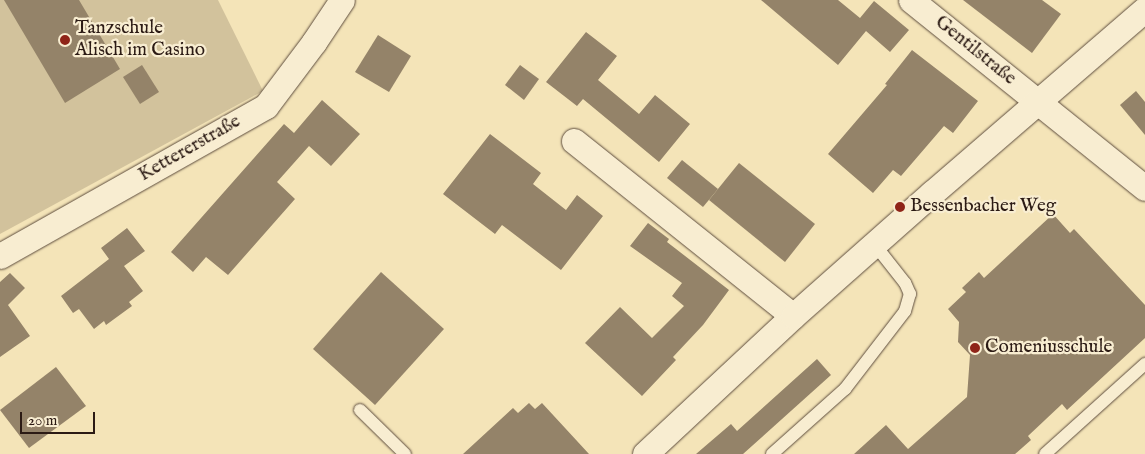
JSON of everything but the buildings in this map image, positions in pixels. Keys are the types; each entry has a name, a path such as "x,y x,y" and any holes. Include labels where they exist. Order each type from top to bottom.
{"street":[{"name":"Kettererstraße","path":"0,256 266,106 314,42 342,0"},
{"name":"Gentilstraße","path":"912,0 1145,188"},
{"path":"645,454 793,316 1145,9"},
{"path":"574,141 793,316"}],"lane":[{"path":"772,454 845,388 905,310 910,294 905,283 875,245"},
{"path":"1045,454 1145,364"},
{"path":"360,410 405,454"}],"shaded area":[{"path":"0,0 218,0 263,91 0,234"}],"place":[{"name":"Tanzschule Alisch im Casino","path":"65,40"},
{"name":"Bessenbacher Weg","path":"900,207"},
{"name":"Comeniusschule","path":"975,348"}]}
